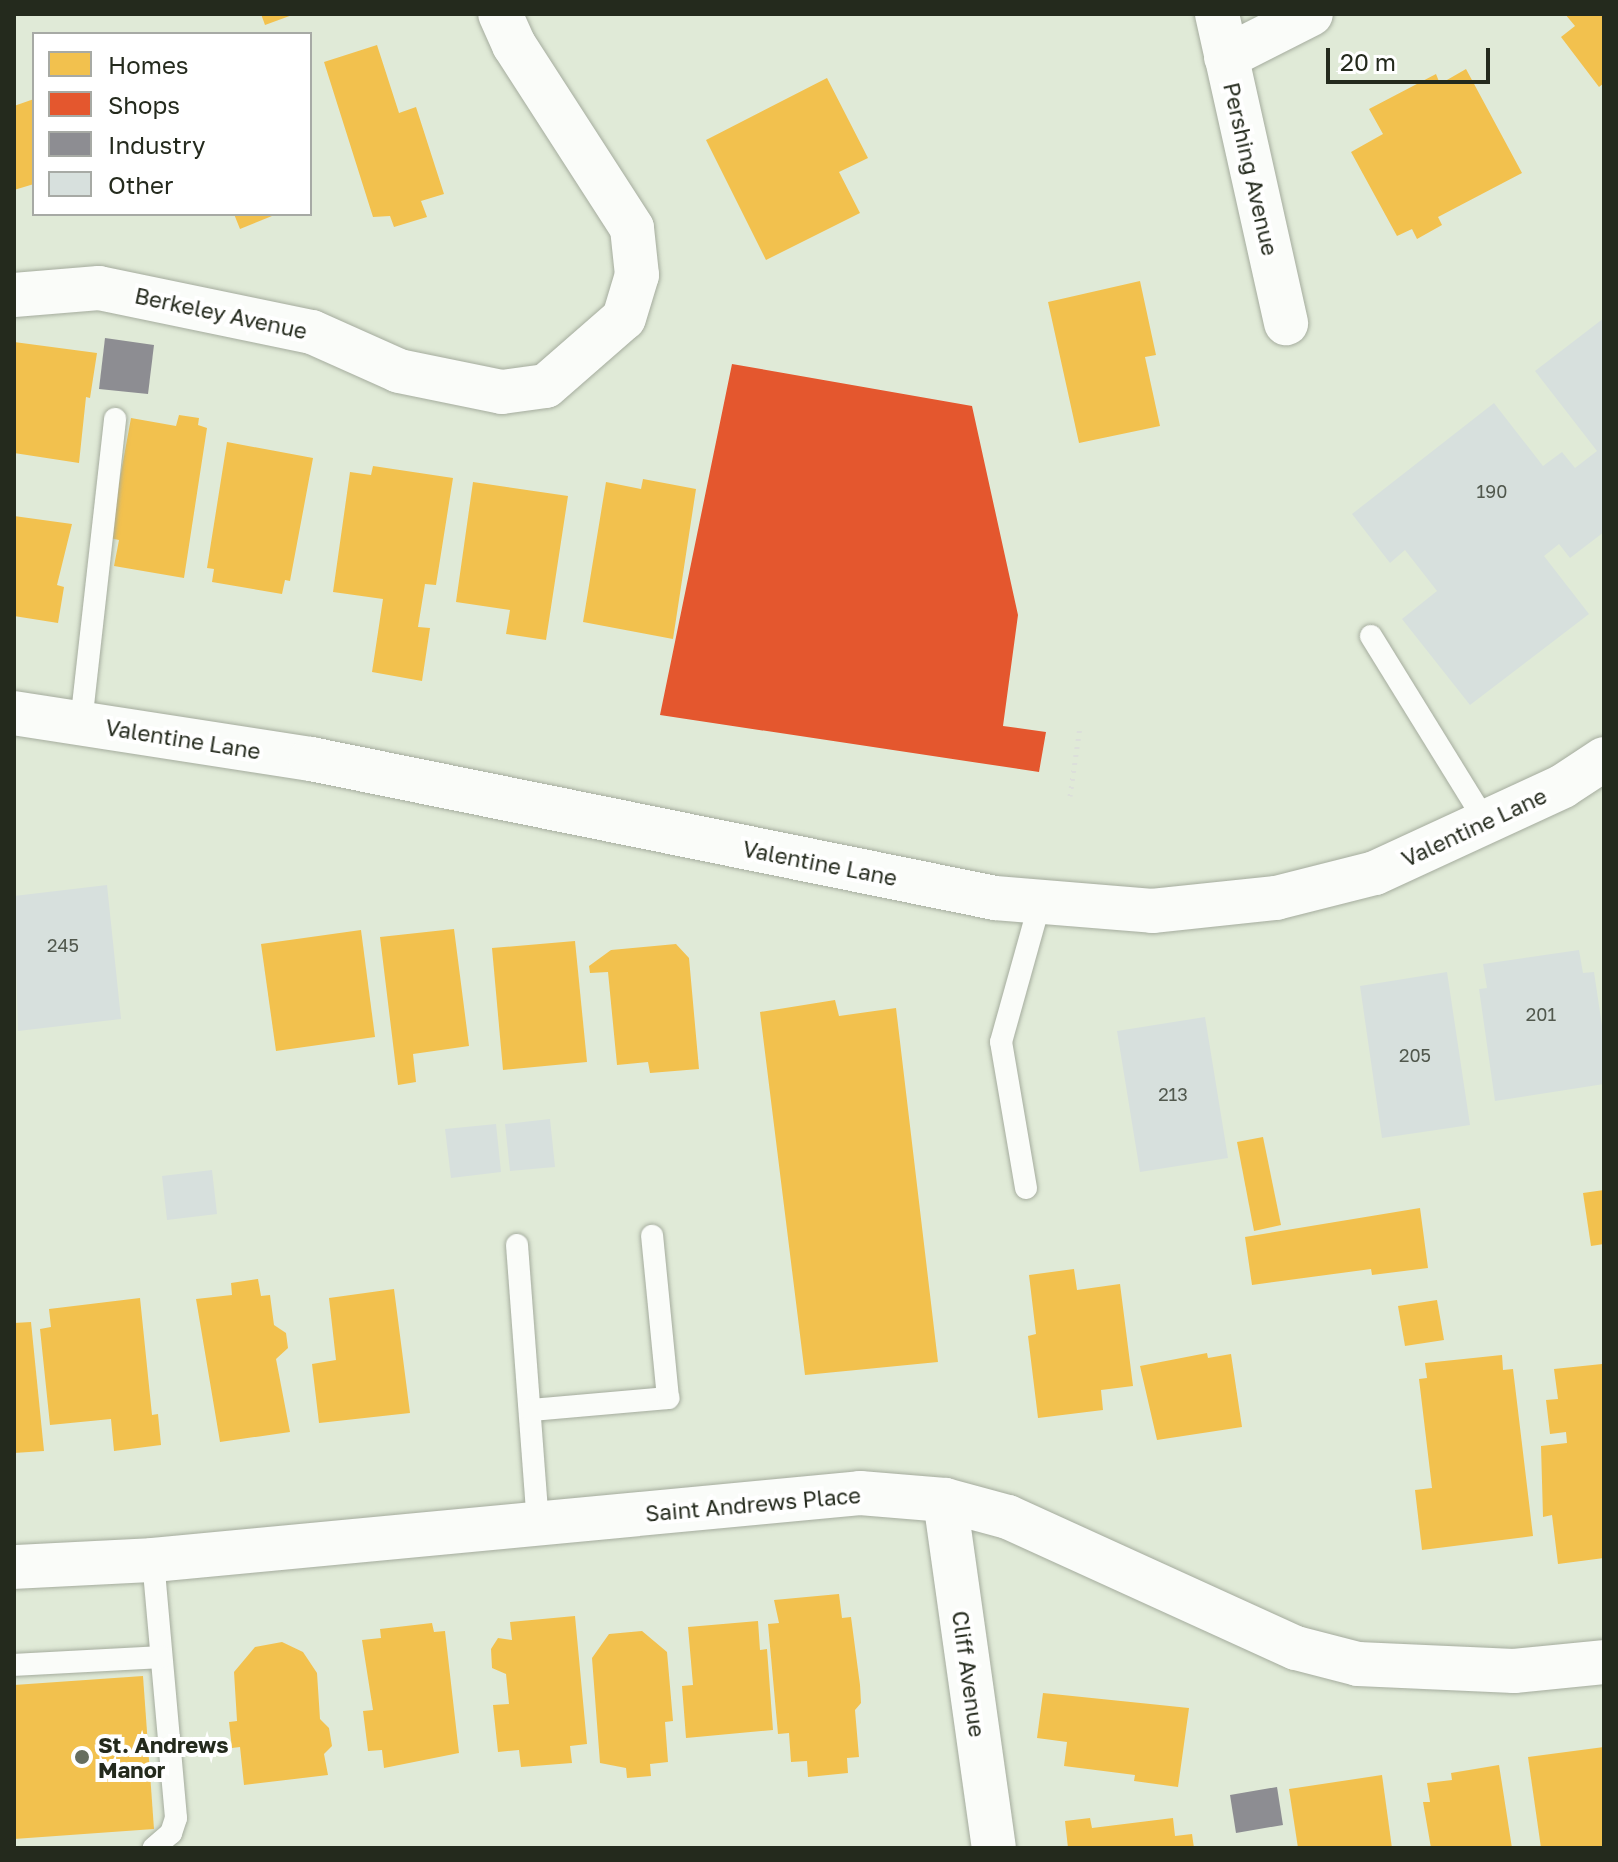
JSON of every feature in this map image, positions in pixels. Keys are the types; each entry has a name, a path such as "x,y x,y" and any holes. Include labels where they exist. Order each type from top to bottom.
{"street":[{"name":"Berkeley Avenue","path":"14,295 114,291 312,332 399,371 502,392 546,386 624,318 637,275 632,228 514,45 500,14"},
{"name":"Pershing Avenue","path":"1217,14 1286,323"},
{"path":"1226,57 1311,14"},
{"name":"Valentine Lane","path":"14,713 311,759 979,895 1152,911 1276,898 1375,873 1563,786 1604,759"},
{"name":"Saint Andrews Place","path":"14,1567 153,1560 860,1493 945,1500 1008,1517 1296,1648 1358,1664 1514,1671 1604,1662"},
{"name":"Cliff Avenue","path":"945,1500 994,1848"}],"lane":[{"path":"81,723 115,419"},
{"path":"1371,636 1486,822"},
{"path":"1026,1188 1001,1042 1040,902"},
{"path":"531,1410 668,1398 652,1236"},
{"path":"517,1245 538,1523"},
{"path":"153,1560 176,1818 171,1833 154,1848"},
{"path":"14,1665 161,1657"}],"path":[{"path":"1070,796 1080,727"}],"building: Homes":[{"path":"261,14 295,14 265,25"},
{"path":"1565,14 1604,14 1604,83 1599,87 1561,37 1575,26"},
{"path":"377,45 399,113 416,107 444,194 421,201 427,217 394,227 390,216 373,217 324,62"},
{"path":"1466,69 1522,173 1438,217 1442,225 1417,239 1412,229 1397,236 1351,152 1383,134 1369,109 1436,74 1440,84"},
{"path":"827,78 868,158 839,172 860,213 766,260 706,140"},
{"path":"32,100 32,185 14,190 14,106"},
{"path":"235,216 272,216 240,229"},
{"path":"1140,281 1156,355 1145,357 1160,426 1079,443 1048,302"},
{"path":"14,342 97,353 90,398 86,397 79,463 14,453"},
{"path":"179,415 199,418 198,425 207,428 184,578 114,566 119,540 109,538 131,418 176,426"},
{"path":"227,442 313,458 290,581 285,580 282,594 212,582 214,569 207,568"},
{"path":"373,466 453,478 436,585 425,584 418,627 430,628 422,681 372,672 383,599 333,592 350,472 371,475"},
{"path":"643,479 696,489 673,639 583,622 606,482 641,489"},
{"path":"473,482 568,496 546,640 506,634 510,610 456,602"},
{"path":"14,516 72,524 57,585 64,587 58,623 14,616"},
{"path":"454,929 469,1046 413,1054 416,1082 398,1085 380,937"},
{"path":"361,930 375,1037 276,1051 261,944"},
{"path":"575,941 587,1062 503,1070 492,948"},
{"path":"676,944 689,958 699,1069 650,1073 648,1062 617,1065 608,972 590,973 589,966 611,950"},
{"path":"835,1000 839,1016 896,1008 938,1362 805,1375 760,1012"},
{"path":"1263,1137 1281,1225 1254,1231 1237,1142"},
{"path":"1604,1190 1604,1244 1591,1246 1583,1193"},
{"path":"1420,1208 1428,1268 1372,1275 1371,1269 1252,1285 1245,1237"},
{"path":"1074,1269 1077,1290 1120,1284 1133,1386 1101,1390 1103,1410 1038,1418 1028,1336 1036,1334 1029,1275"},
{"path":"258,1279 261,1296 270,1295 274,1325 286,1333 288,1348 276,1359 290,1432 220,1442 196,1299 232,1295 231,1283"},
{"path":"394,1289 410,1413 319,1423 312,1364 336,1360 329,1298"},
{"path":"140,1298 152,1415 158,1414 161,1445 114,1451 111,1419 50,1425 40,1329 51,1327 49,1309"},
{"path":"1437,1300 1444,1340 1405,1346 1398,1306"},
{"path":"31,1322 44,1451 14,1453 14,1323"},
{"path":"1207,1353 1208,1358 1231,1354 1242,1427 1157,1440 1140,1366"},
{"path":"1502,1355 1503,1370 1513,1369 1533,1536 1422,1550 1415,1490 1432,1488 1419,1379 1427,1378 1425,1363"},
{"path":"1602,1364 1604,1558 1558,1564 1552,1515 1543,1517 1541,1446 1567,1443 1566,1432 1550,1434 1546,1400 1558,1399 1554,1369"},
{"path":"839,1594 842,1618 851,1617 860,1685 861,1703 855,1710 859,1757 847,1758 848,1773 808,1777 807,1761 791,1762 789,1733 778,1734 768,1624 779,1623 774,1600"},
{"path":"575,1616 587,1744 570,1746 572,1763 521,1767 519,1750 498,1752 493,1705 509,1704 506,1674 492,1668 491,1649 498,1638 512,1640 510,1622"},
{"path":"758,1621 760,1650 767,1649 773,1730 686,1738 682,1686 693,1685 688,1627"},
{"path":"432,1623 434,1632 445,1631 459,1753 384,1768 382,1750 368,1751 363,1711 373,1710 362,1640 381,1638 380,1629"},
{"path":"642,1631 667,1652 673,1721 665,1722 668,1762 650,1764 651,1776 627,1778 626,1768 600,1763 592,1658 609,1634"},
{"path":"282,1642 303,1652 317,1673 320,1719 329,1728 332,1746 324,1754 328,1775 244,1785 240,1747 232,1748 229,1722 237,1721 234,1672 255,1647"},
{"name":"St. Andrews Manor","path":"143,1676 154,1829 14,1839 14,1685"},
{"path":"1043,1693 1189,1708 1178,1787 1134,1781 1135,1775 1064,1766 1067,1742 1037,1738"},
{"path":"1604,1747 1604,1848 1541,1848 1528,1757"},
{"path":"1499,1765 1512,1848 1431,1848 1423,1802 1430,1802 1427,1783 1452,1780 1451,1773"},
{"path":"1382,1775 1392,1848 1298,1848 1289,1789"},
{"path":"1090,1818 1092,1828 1173,1818 1175,1836 1192,1834 1194,1848 1068,1848 1065,1821"}],"building: Shops":[{"path":"732,364 972,406 1018,615 1003,726 1046,732 1039,772 660,715"}],"building: Industry":[{"path":"105,338 154,345 148,394 99,389"},
{"path":"1277,1787 1283,1825 1236,1833 1230,1795"}],"building: Other":[{"path":"1604,318 1604,532 1570,558 1559,544 1544,556 1589,614 1470,705 1402,619 1437,591 1405,550 1390,563 1352,514 1494,403 1543,466 1562,452 1575,468 1597,451 1535,371"},
{"path":"107,885 121,1019 18,1031 14,896"},
{"path":"1579,950 1583,973 1594,972 1604,1039 1604,1084 1495,1101 1479,989 1487,988 1483,964"},
{"path":"1447,972 1470,1125 1382,1138 1360,986"},
{"path":"1205,1017 1228,1158 1140,1172 1117,1031"},
{"path":"550,1119 555,1167 510,1171 505,1124"},
{"path":"496,1124 501,1172 451,1178 445,1129"},
{"path":"212,1170 217,1214 167,1220 162,1176"}],"place":[{"name":"St. Andrews Manor","path":"82,1757"}]}
